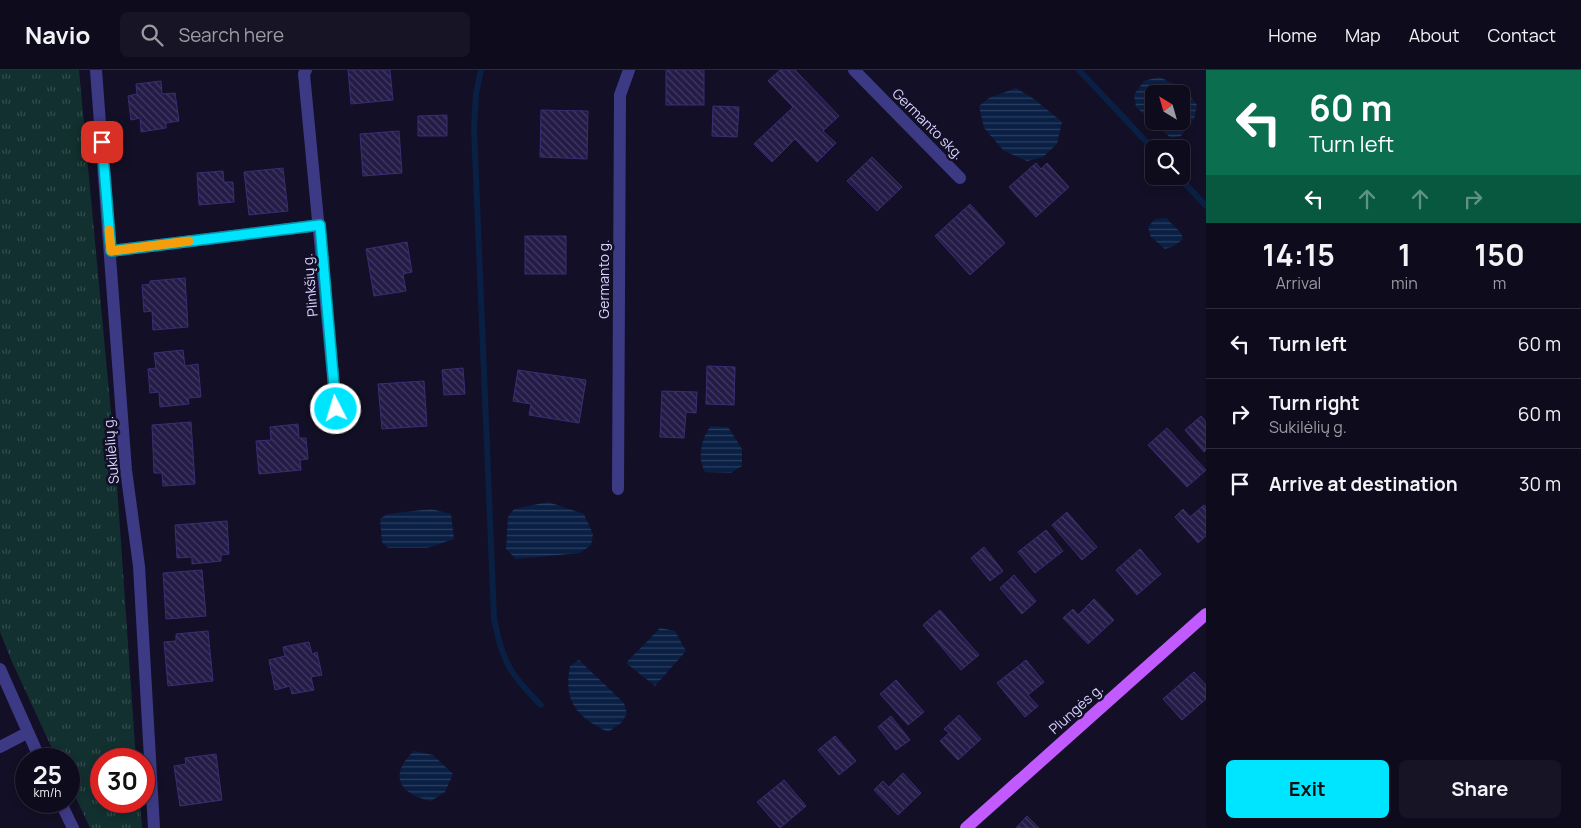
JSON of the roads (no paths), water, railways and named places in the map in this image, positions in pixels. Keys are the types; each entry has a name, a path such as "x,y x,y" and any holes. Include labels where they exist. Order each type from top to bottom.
{"main road":[{"name":"Plungės g.","path":"966,828 1206,614"}],"street":[{"name":"Sukilėlių g.","path":"96,70 126,470 139,566 154,828"},
{"name":"Plinkšių g.","path":"306,70 304,74 320,225 336,409"},
{"name":"Germanto g.","path":"618,489 620,95 629,70"},
{"name":"Germanto skg.","path":"854,70 960,178"},
{"path":"111,251 320,225"},
{"path":"0,669 34,748"},
{"path":"0,747 27,733"},
{"path":"66,813 73,828"}],"water":[{"path":"1159,77 1176,85 1145,85 1145,115 1136,107 1134,95 1144,81"},
{"path":"1016,88 1034,99 1062,122 1057,144 1043,157 1027,161 1004,151 984,128 979,106 989,98"},
{"path":"1190,96 1197,105 1194,119 1190,124"},
{"path":"1162,130 1186,130 1181,136 1171,138"},
{"path":"1166,218 1181,233 1183,239 1174,246 1165,249 1151,237 1148,227 1155,219"},
{"path":"711,426 728,427 742,449 742,466 731,473 705,472 701,461 701,448"},
{"path":"548,502 584,514 593,534 591,545 580,553 516,559 506,549 508,517 514,509"},
{"path":"431,509 451,514 454,539 427,548 388,548 382,542 380,519 387,514"},
{"path":"660,628 675,631 686,651 655,686 626,663"},
{"path":"579,660 624,703 627,714 621,723 608,732 581,714 571,699 568,679 570,666"},
{"path":"414,751 433,755 453,774 445,792 431,801 411,794 401,782 401,768"}],"waterway":[{"path":"481,70 476,94 474,128 494,618 504,657 522,685 541,705"},
{"path":"1079,70 1145,140"},
{"path":"1186,185 1206,206"}]}
